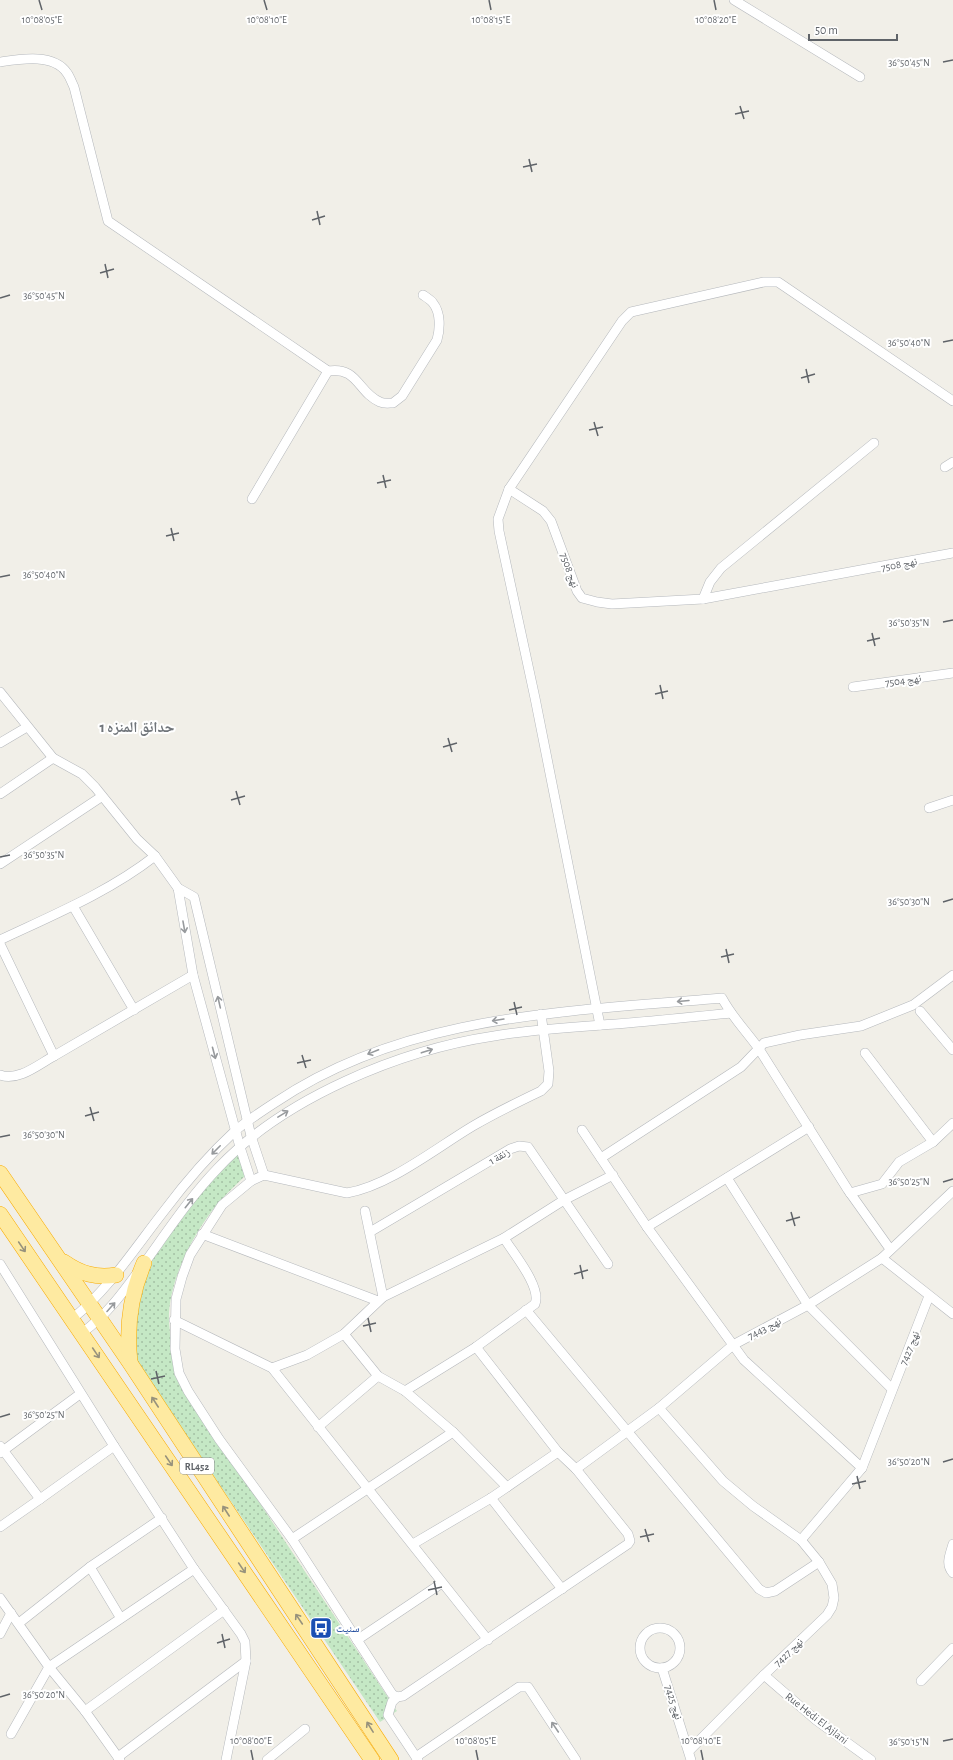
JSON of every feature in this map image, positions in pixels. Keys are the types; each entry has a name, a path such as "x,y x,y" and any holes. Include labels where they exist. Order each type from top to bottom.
{"highway":[{"name":"RL452","path":"0,1173 130,1363 391,1760"},
{"name":"RL452","path":"0,1214 372,1760"},
{"path":"56,1253 68,1265 83,1273 93,1276 116,1275"},
{"path":"130,1363 128,1346 129,1312 144,1263"}],"street":[{"path":"734,0 860,77"},
{"path":"0,62 17,59 35,59 54,63 67,72 74,87 108,221 328,370 338,369 347,372 373,398 381,403 393,403 402,396 430,354 440,330 438,315 433,303 423,295"},
{"path":"600,1025 535,698 499,531 498,518 509,489 622,321 631,312 764,282 778,282 953,401"},
{"path":"252,499 328,370"},
{"path":"703,599 710,582 721,568 874,443"},
{"name":"نهج 7508","path":"509,489 543,511 551,521 577,591 582,598 597,602 612,604 703,599 953,553"},
{"name":"نهج 7504","path":"853,687 953,673"},
{"path":"0,692 52,758 82,774 95,787 137,838 155,856 178,888 194,897 251,1136 264,1175"},
{"path":"0,743 27,727"},
{"path":"0,794 52,758"},
{"path":"0,864 102,797"},
{"path":"929,808 953,800"},
{"path":"0,940 73,906 136,870 155,856"},
{"path":"178,888 193,975 240,1147 251,1181"},
{"path":"73,906 134,1010"},
{"path":"0,944 54,1056"},
{"path":"0,1075 6,1077 16,1076 54,1056 193,975"},
{"path":"601,1158 741,1068 764,1043 861,1026 904,1010 953,975"},
{"path":"72,1319 90,1305 116,1275 189,1180 236,1131 248,1121 292,1092 325,1074 388,1046 439,1031 541,1014 722,998 731,1013 759,1049 850,1193 890,1249"},
{"path":"920,1011 953,1050"},
{"path":"82,1333 100,1320 116,1302 191,1201 218,1168 251,1136 281,1115 325,1091 383,1066 438,1048 493,1036 731,1013"},
{"path":"397,1697 392,1694 292,1539 219,1438 188,1391 180,1373 176,1355 174,1320 176,1299 190,1255 202,1234 222,1205 251,1181 264,1175 347,1193 358,1191 389,1178 475,1124 541,1091 548,1084 549,1071 541,1014"},
{"path":"865,1053 933,1142"},
{"path":"850,1193 882,1184 899,1162 933,1142 953,1123"},
{"path":"647,1227 809,1127"},
{"path":"582,1130 647,1227 744,1360 862,1468"},
{"name":"زنقة 1","path":"370,1232 510,1149 519,1146 528,1147 608,1264"},
{"path":"272,1368 307,1355 344,1334 380,1299 504,1238 564,1200 613,1175"},
{"path":"727,1178 808,1305 892,1389"},
{"name":"نهج 7443","path":"576,1469 659,1408 733,1345 808,1305 882,1258 953,1191"},
{"path":"365,1210 370,1232 380,1299"},
{"path":"202,1234 380,1299"},
{"path":"405,1391 476,1347 535,1304 537,1299 535,1288 504,1238"},
{"path":"882,1258 953,1314"},
{"path":"0,1266 80,1394 194,1568 245,1642 246,1661 226,1760"},
{"name":"نهج 7427","path":"801,1540 862,1468 929,1296"},
{"path":"526,1310 758,1589 766,1593 775,1591 819,1562"},
{"path":"174,1320 272,1368 366,1489 413,1544 488,1640"},
{"path":"344,1334 378,1376 405,1391 453,1432 507,1487"},
{"path":"476,1347 558,1452 576,1469 628,1534 630,1541 628,1544 488,1640 403,1696 397,1697 392,1702 388,1715 391,1722 417,1759 519,1687 524,1686 528,1687 576,1760"},
{"path":"318,1427 378,1376"},
{"path":"40,1499 1,1450 80,1394"},
{"name":"نهج 7427","path":"659,1408 723,1482 753,1506 801,1540 819,1562 832,1584 834,1598 832,1607 827,1615 764,1675 690,1755"},
{"path":"292,1539 453,1432"},
{"path":"0,1527 114,1446"},
{"path":"413,1544 491,1498 558,1452"},
{"path":"491,1498 562,1589"},
{"path":"19,1623 90,1567 162,1518"},
{"path":"953,1544 948,1560 949,1567 953,1573"},
{"path":"90,1567 120,1617"},
{"path":"11,1734 49,1667 120,1617 194,1568"},
{"path":"357,1640 442,1583"},
{"path":"0,1598 49,1667 119,1758 246,1661"},
{"path":"84,1711 224,1610"},
{"path":"0,1634 11,1613"},
{"path":"657,1628 664,1628 672,1632 677,1637 680,1645 676,1660 670,1665 662,1668 648,1664 642,1658 640,1651 640,1643 644,1636 649,1631 657,1628"},
{"path":"921,1681 953,1648"},
{"name":"نهج 7425","path":"662,1668 690,1755"},
{"name":"Rue Hedi El Ajlani","path":"764,1675 816,1720 872,1760"},
{"path":"267,1760 305,1729"}],"green space":[{"path":"237,1151 245,1176 219,1202 200,1228 184,1258 172,1291 169,1322 171,1343 178,1379 397,1711 380,1722 136,1361 133,1305 149,1264 183,1208"}],"place":[{"name":"سنيت","path":"321,1628"}],"district":[{"name":"حدائق المنزه 1","path":"137,727"}]}
